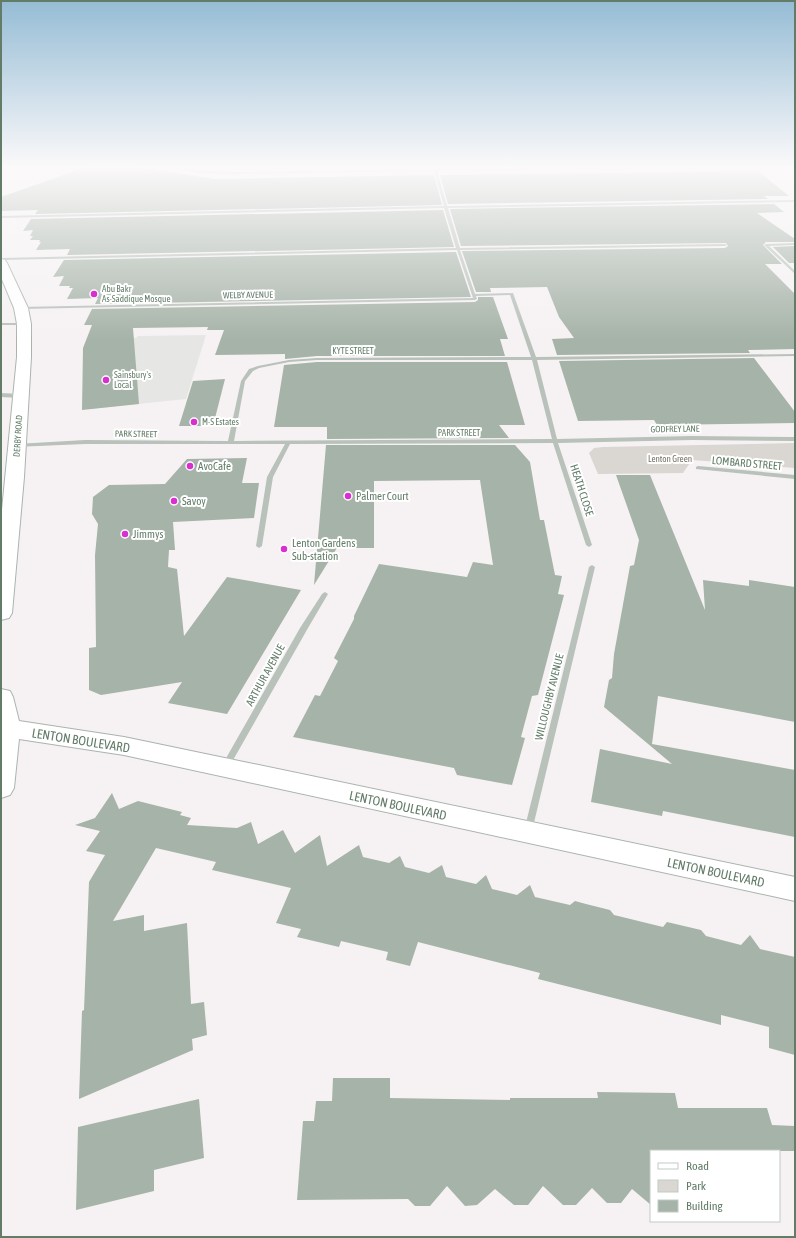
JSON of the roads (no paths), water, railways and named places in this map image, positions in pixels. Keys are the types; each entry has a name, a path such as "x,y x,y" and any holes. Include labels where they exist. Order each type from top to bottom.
{"main road":[{"name":"DERBY ROAD","path":"1,613 6,523 15,477 24,324 21,308 3,269"},
{"path":"1,697 4,728 1,788"},
{"name":"LENTON BOULEVARD","path":"4,728 124,746 795,889"}],"street":[{"path":"451,225 474,297"},
{"path":"795,244 766,245 795,273"},
{"path":"1,259 725,245"},
{"name":"WELBY AVENUE","path":"21,308 474,297 512,294 531,347 533,358"},
{"path":"1,324 24,324"},
{"path":"555,441 533,358 795,355"},
{"name":"KYTE STREET","path":"231,442 243,381 251,370 258,367 289,361 317,359 533,358"},
{"path":"1,395 20,396"},
{"name":"GODFREY LANE","path":"555,441 692,438 795,440"},
{"name":"PARK STREET","path":"16,446 85,442 288,443 555,441"},
{"name":"HEATH CLOSE","path":"555,441 589,545"},
{"path":"258,546 270,477 288,443"},
{"name":"LOMBARD STREET","path":"698,468 795,477"},
{"name":"WILLOUGHBY AVENUE","path":"527,832 592,567"},
{"name":"ARTHUR AVENUE","path":"225,768 304,628 325,594"}],"place":[{"name":"Abu Bakr As-Saddique Mosque","path":"94,294"},
{"name":"Sainsbury's Local","path":"106,380"},
{"name":"M-S Estates","path":"194,422"},
{"name":"AvoCafe","path":"190,466"},
{"name":"Palmer Court","path":"348,496"},
{"name":"Savoy","path":"174,501"},
{"name":"Jimmys","path":"125,534"},
{"name":"Lenton Gardens Sub-station","path":"284,549"}],"park label":[{"name":"Lenton Green","path":"670,459"}]}
